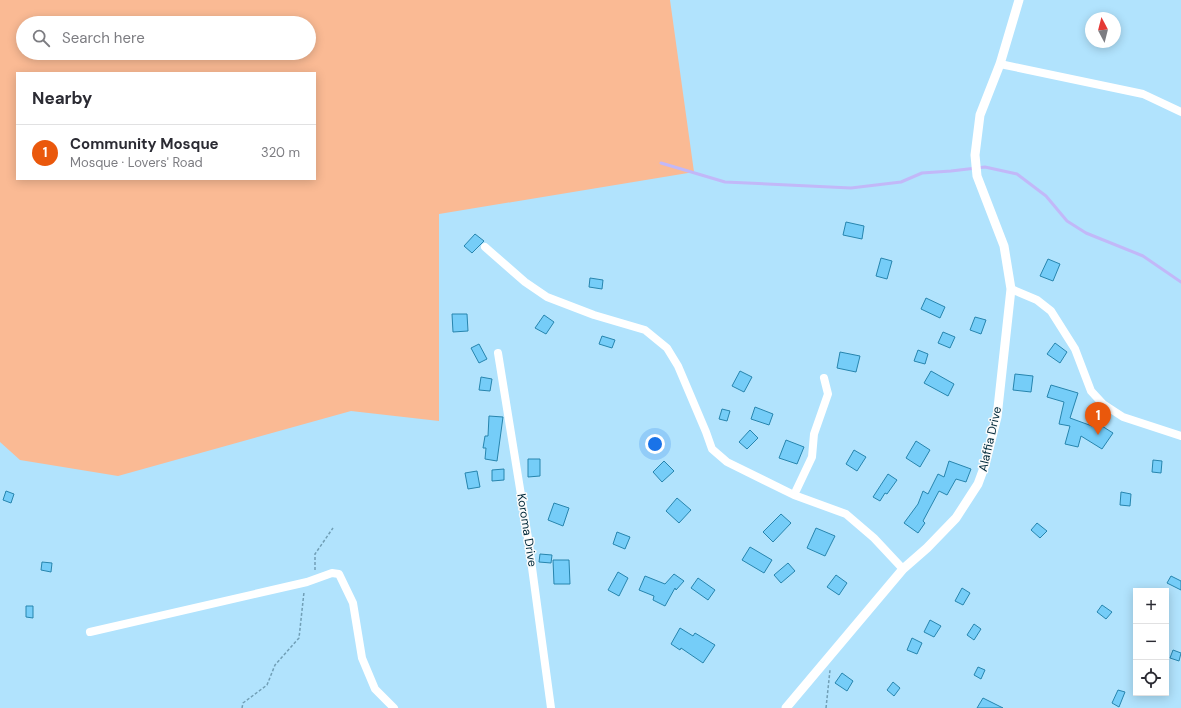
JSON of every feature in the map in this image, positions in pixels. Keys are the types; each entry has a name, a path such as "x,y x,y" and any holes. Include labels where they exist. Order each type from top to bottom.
{"street":[{"name":"Alaffia Drive","path":"786,708 903,569 927,548 956,518 978,484 991,446 997,417 1011,289 1004,246 977,176 975,155 980,115 1000,64 1019,0"},
{"path":"1000,64 1111,86 1143,94 1181,112"},
{"path":"485,247 525,282 547,297 594,315 645,330 667,348 678,366 712,449 727,462 794,495 821,503 846,514 874,538 903,569"},
{"path":"1011,289 1037,300 1051,311 1075,349 1088,385 1100,401 1123,417 1181,436"},
{"name":"Koroma Drive","path":"498,353 527,531 551,708"},
{"path":"794,495 812,457 814,434 828,394 824,378"},
{"path":"90,632 307,582 332,573 339,574 353,603 362,658 374,688 394,708"}],"path":[{"path":"242,708 243,703 267,686 275,665 299,638 304,586 315,572 315,554 334,528"},
{"path":"826,708 831,662 829,658"}],"shaded area":[{"path":"0,0 670,0 694,172 439,214 439,421 351,411 118,476 20,460 0,442"}],"building":[{"path":"846,222 864,226 862,239 843,235"},
{"path":"475,234 484,241 472,253 464,246"},
{"path":"881,258 892,261 887,279 876,276"},
{"path":"1048,259 1060,264 1053,281 1040,276"},
{"path":"590,278 603,280 602,289 589,287"},
{"path":"926,298 945,307 940,318 921,309"},
{"path":"452,314 467,314 468,331 453,332"},
{"path":"544,315 554,322 546,334 535,328"},
{"path":"975,317 986,320 981,334 970,330"},
{"path":"943,332 955,337 950,348 938,343"},
{"path":"602,336 615,340 612,348 599,344"},
{"path":"1055,343 1067,352 1060,363 1047,354"},
{"path":"479,344 487,359 479,363 471,348"},
{"path":"918,350 928,354 925,364 914,361"},
{"path":"840,352 860,356 856,372 837,368"},
{"path":"740,371 752,377 744,392 732,386"},
{"path":"931,371 954,384 948,396 924,383"},
{"path":"1015,374 1033,376 1031,392 1013,390"},
{"path":"481,377 492,379 490,391 479,390"},
{"path":"1051,385 1078,393 1070,418 1092,426 1094,421 1113,433 1102,449 1081,436 1078,447 1065,444 1070,426 1059,424 1064,402 1047,397"},
{"path":"755,407 773,414 769,425 751,419"},
{"path":"722,409 730,411 727,421 719,419"},
{"path":"489,416 503,417 497,461 485,459 486,448 483,448 485,436 488,436"},
{"path":"750,430 758,438 747,449 739,442"},
{"path":"786,440 804,447 797,464 779,458"},
{"path":"916,441 930,450 920,467 906,458"},
{"path":"854,450 866,457 857,471 846,464"},
{"path":"528,459 540,459 540,476 528,477"},
{"path":"1153,460 1162,461 1161,473 1152,472"},
{"path":"664,461 674,471 662,482 653,472"},
{"path":"949,461 971,469 966,482 956,479 947,495 939,491 923,521 925,523 918,533 904,523 918,504 923,491 928,494 938,474 944,477"},
{"path":"504,469 504,480 492,481 492,470"},
{"path":"477,471 480,487 468,489 465,473"},
{"path":"888,474 897,480 880,501 873,497"},
{"path":"6,491 14,494 11,503 3,500"},
{"path":"1121,492 1131,494 1130,506 1120,505"},
{"path":"677,498 691,510 679,523 666,511"},
{"path":"554,503 569,508 563,526 548,520"},
{"path":"781,514 791,523 773,542 763,532"},
{"path":"1037,523 1047,531 1040,538 1031,530"},
{"path":"816,528 835,536 825,556 807,548"},
{"path":"617,532 630,537 625,549 613,544"},
{"path":"750,547 772,560 764,573 742,560"},
{"path":"540,554 552,555 551,563 539,562"},
{"path":"553,560 569,560 570,584 554,584"},
{"path":"42,562 52,563 51,572 41,570"},
{"path":"788,563 795,571 781,583 774,575"},
{"path":"618,572 628,578 619,596 608,590"},
{"path":"674,574 684,581 676,590 675,588 665,606 653,600 654,596 639,590 645,576 665,584"},
{"path":"836,575 847,583 839,595 827,587"},
{"path":"1171,576 1181,581 1181,590 1167,583"},
{"path":"698,578 715,590 708,600 691,588"},
{"path":"962,588 970,593 963,605 955,601"},
{"path":"1102,605 1112,612 1106,619 1097,612"},
{"path":"26,606 33,606 33,618 26,617"},
{"path":"930,620 941,626 934,637 924,632"},
{"path":"974,624 981,629 974,640 967,635"},
{"path":"680,628 693,636 695,633 715,645 703,663 681,648 680,650 671,644"},
{"path":"912,638 922,643 917,654 907,650"},
{"path":"1173,650 1181,653 1179,661 1170,658"},
{"path":"978,667 985,670 981,679 974,675"},
{"path":"842,673 853,681 847,691 835,683"},
{"path":"893,682 900,688 894,696 887,690"},
{"path":"1118,690 1125,692 1119,707 1112,703"},
{"path":"983,698 1003,708 977,708"}],"waterway":[{"path":"661,163 725,182 851,188 901,182 922,173 985,167 1017,174 1046,196 1067,221 1086,233 1143,256 1181,282"}],"place":[{"name":"Community Mosque","path":"1098,435"}]}
